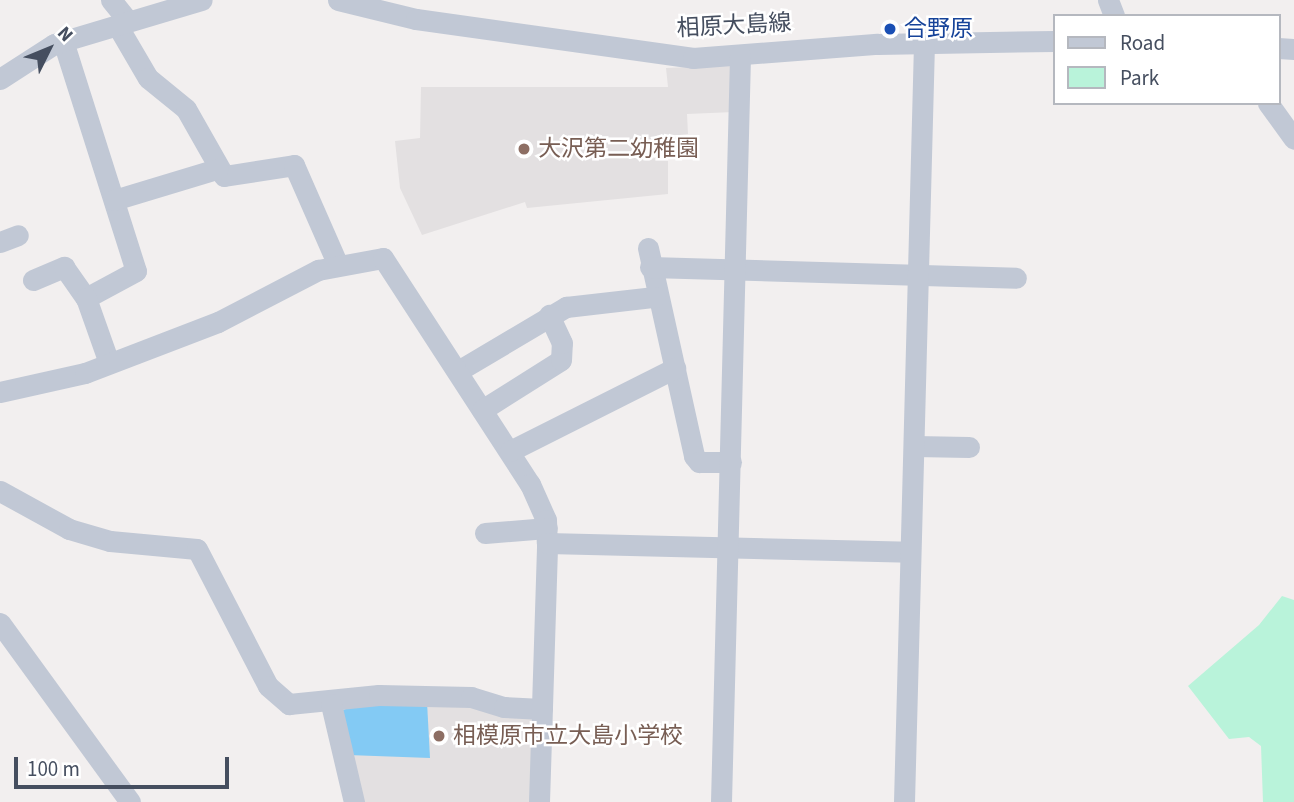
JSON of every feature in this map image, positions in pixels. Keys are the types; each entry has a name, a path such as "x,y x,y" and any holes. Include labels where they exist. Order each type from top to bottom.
{"street":[{"path":"111,0 148,78 186,109 217,169 234,177 294,164 338,265"},
{"path":"0,79 63,41 202,0"},
{"name":"相原大島線","path":"338,0 416,19 651,54 740,55 924,42 1052,41"},
{"path":"63,41 136,271 86,298"},
{"path":"904,802 924,42"},
{"path":"721,802 740,55"},
{"path":"1269,105 1294,139"},
{"path":"114,200 217,169"},
{"path":"0,393 109,363 218,322 338,265 374,258 389,262 510,451 547,535 539,802"},
{"path":"731,462 694,456 675,368 654,297 649,258 735,271 1016,278"},
{"path":"33,280 65,267 86,298 109,363"},
{"path":"458,371 549,315 579,304 654,297"},
{"path":"482,410 561,360 562,343 549,315"},
{"path":"510,451 675,368"},
{"path":"914,446 969,447"},
{"path":"0,491 79,532 140,544 189,544 203,559 268,685 289,704 331,704 379,695 471,697 505,707 542,709"},
{"path":"485,533 728,549 909,552"},
{"path":"0,623 130,802"},
{"path":"331,704 354,802"}],"shaded area":[{"name":"大沢第二幼稚園","path":"734,65 734,112 687,114 688,134 653,138 652,157 668,158 668,194 527,208 525,202 422,235 400,188 395,141 420,138 421,87 668,87 666,68"},
{"name":"相模原市立大島小学校","path":"464,703 531,715 532,802 359,802 342,710"}],"green space":[{"path":"1282,596 1294,600 1294,802 1263,802 1261,746 1249,737 1229,739 1188,686 1259,625"}],"water":[{"path":"377,701 427,702 430,758 348,755 342,710"}],"place":[{"name":"合野原","path":"890,29"},
{"name":"大沢第二幼稚園","path":"524,149"},
{"name":"相模原市立大島小学校","path":"439,736"}]}
